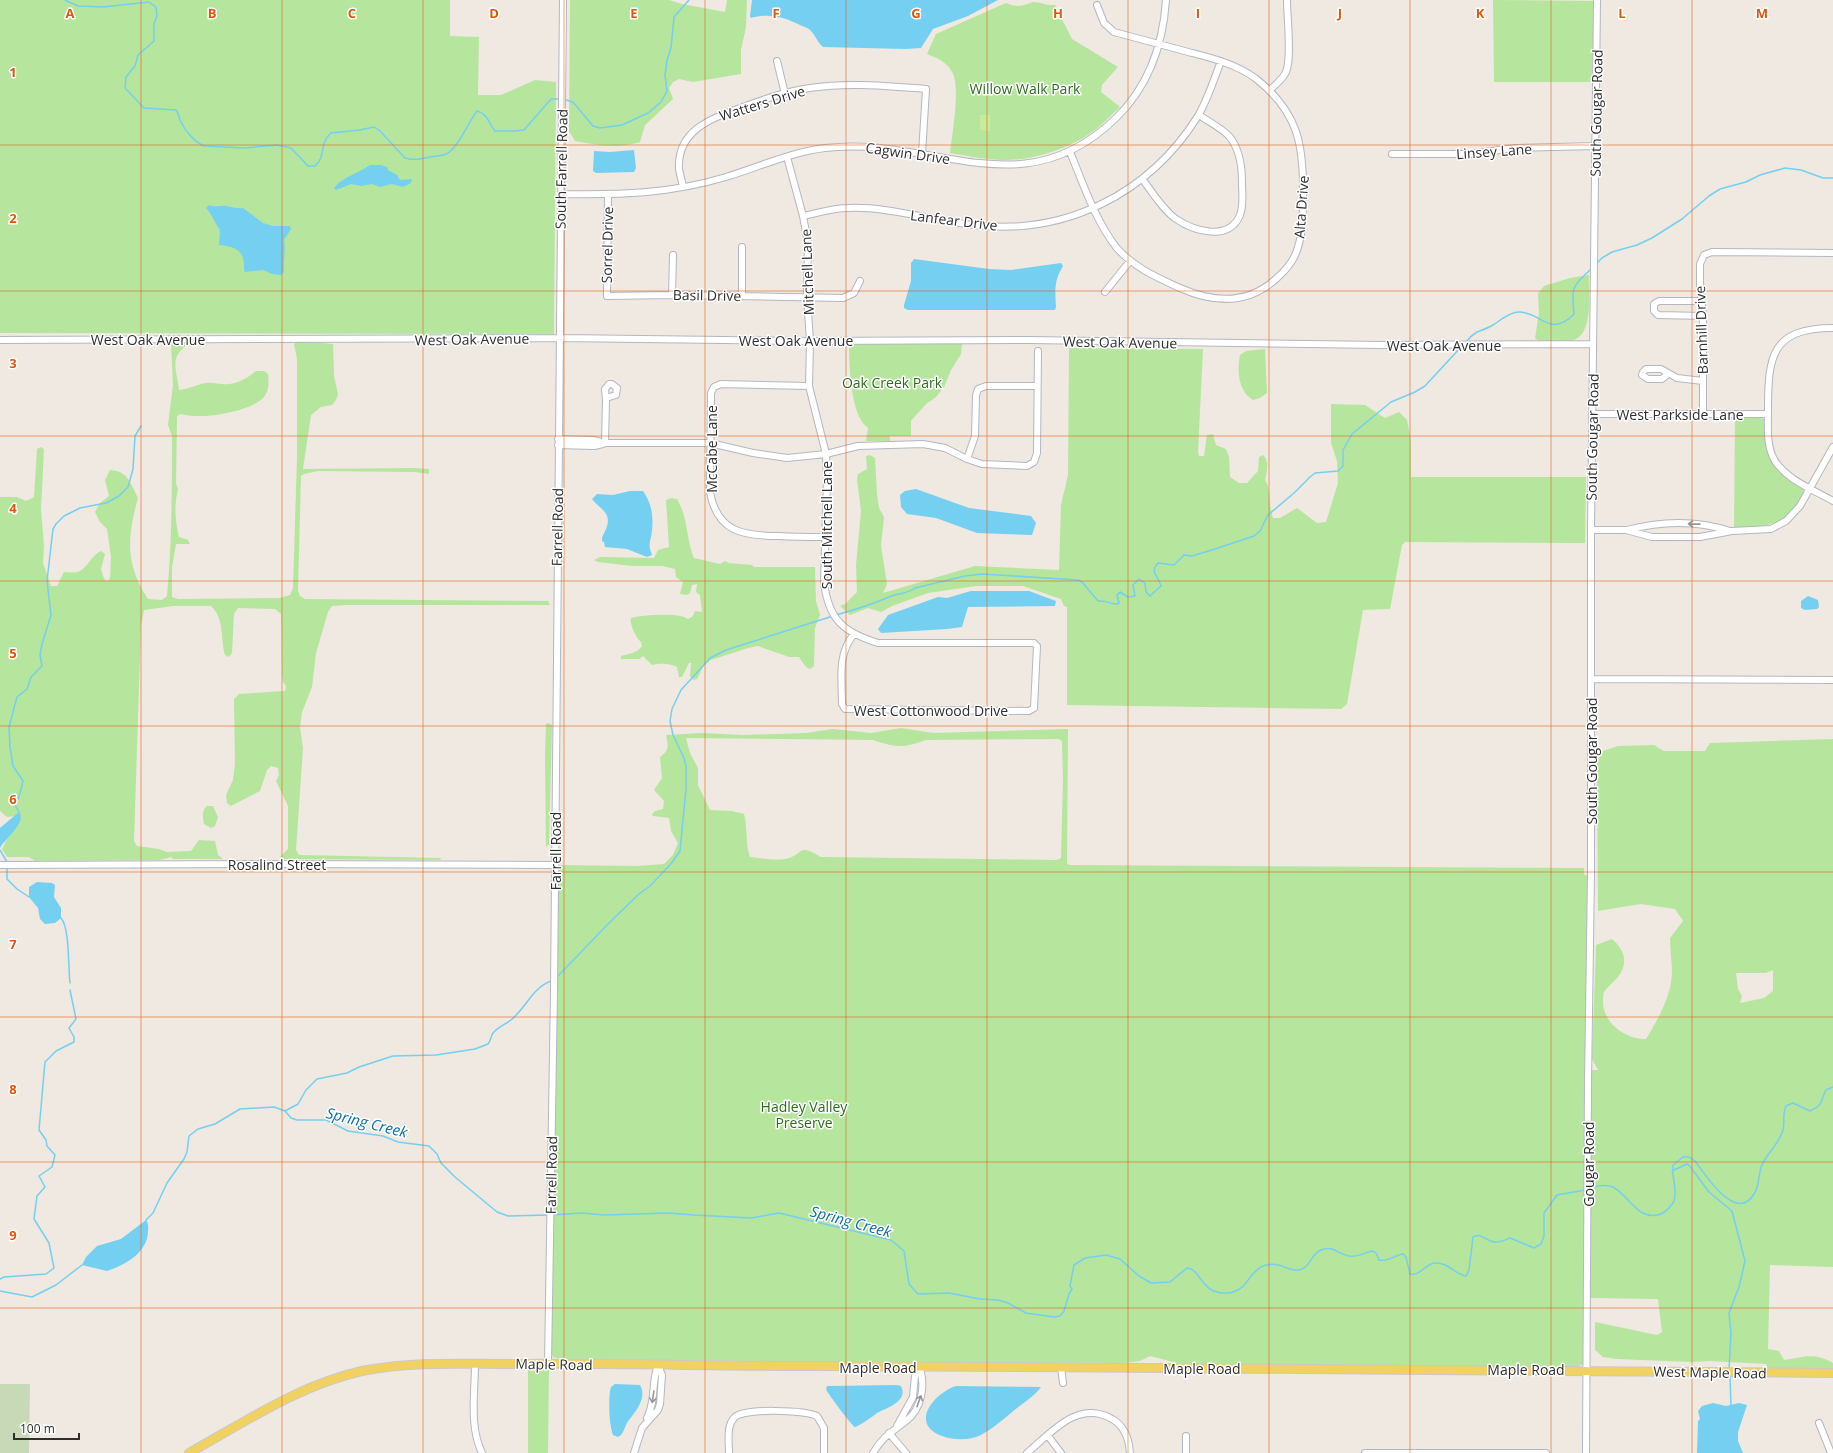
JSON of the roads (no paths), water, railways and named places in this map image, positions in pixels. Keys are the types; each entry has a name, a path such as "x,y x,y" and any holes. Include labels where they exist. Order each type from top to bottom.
{"main road":[{"name":"Maple Road","path":"189,1453 290,1397 338,1377 406,1364 548,1363 658,1366 1587,1370"},
{"name":"West Maple Road","path":"1587,1370 1833,1373"}],"street":[{"name":"South Farrell Road","path":"559,338 563,0"},
{"name":"Cagwin Drive","path":"561,194 641,194 683,187 727,177 806,151 846,146 867,146 1000,165 1042,161 1070,152 1091,140 1124,110 1139,90 1151,68 1160,44 1166,0"},
{"path":"1270,90 1282,78 1287,70 1287,0"},
{"name":"South Gougar Road","path":"1591,874 1592,344 1597,0"},
{"name":"Alta Drive","path":"1070,152 1094,208 1104,228 1116,246 1130,261 1151,275 1190,292 1215,299 1233,299 1253,294 1271,284 1287,269 1298,249 1302,228 1304,163 1298,135 1288,113 1270,90 1254,77 1221,60 1114,32 1104,23 1097,5"},
{"name":"Lanfear Drive","path":"803,216 829,210 867,208 974,226 1019,226 1066,218 1094,208 1121,195 1143,180 1164,160 1181,140 1198,116 1221,60"},
{"path":"777,61 785,94"},
{"name":"Watters Drive","path":"683,187 679,169 682,150 689,137 700,125 715,117 785,94 810,88 856,84 926,89 922,154"},
{"path":"1143,180 1164,208 1176,219 1204,232 1218,233 1230,227 1239,216 1242,205 1242,166 1238,151 1229,137 1216,126 1198,116"},
{"name":"Linsey Lane","path":"1392,154 1470,154 1515,148 1595,146"},
{"name":"Mitchell Lane","path":"787,157 803,216 808,243 807,297 810,341"},
{"name":"Sorrel Drive","path":"607,296 608,195"},
{"path":"742,247 742,296"},
{"name":"Barnhill Drive","path":"1703,415 1703,316 1700,264 1704,255 1712,252 1833,253"},
{"path":"672,294 673,255"},
{"path":"1105,292 1130,261"},
{"name":"Basil Drive","path":"607,296 672,294 843,298 854,293 860,281"},
{"path":"1702,301 1659,301 1654,304 1654,311 1658,315 1703,316"},
{"path":"1833,328 1799,331 1785,340 1771,360 1768,374 1769,445 1776,462 1786,473 1833,501"},
{"name":"West Oak Avenue","path":"0,340 559,338 810,341 1029,340 1462,345 1592,344"},
{"name":"Farrell Road","path":"548,1363 551,1215 559,338"},
{"path":"1029,340 1038,351"},
{"name":"South Mitchell Lane","path":"810,341 809,386 826,454 826,537 824,583 826,600 842,626 854,634 878,642 1034,643 1037,646"},
{"path":"558,442 594,446 605,443 710,443 753,453 781,457 826,454 858,446 924,444 945,448 967,459 991,465 1027,466 1034,462 1037,453 1038,351 1046,341"},
{"path":"1668,374 1684,380 1703,380"},
{"name":"McCabe Lane","path":"809,386 721,384 714,387 711,393 710,492 712,505 717,514 725,524 740,533 757,536 826,537"},
{"path":"967,459 975,436 976,395 978,389 986,386 1037,386"},
{"path":"605,443 606,398"},
{"name":"West Parkside Lane","path":"1592,414 1768,414"},
{"path":"1591,530 1626,530 1661,537 1700,538 1732,531 1761,530 1780,525 1794,513 1833,447"},
{"path":"1626,530 1650,524 1699,524 1711,525 1732,531"},
{"name":"West Cottonwood Drive","path":"854,634 846,647 841,665 842,704 845,709 852,710 1029,711 1034,708 1035,702 1037,646"},
{"path":"1591,679 1833,680"},
{"name":"Rosalind Street","path":"0,865 554,865"},
{"name":"Gougar Road","path":"1586,1453 1591,874"},
{"path":"475,1364 474,1426 482,1453"},
{"path":"642,1428 658,1410 661,1400 662,1375 658,1366"},
{"path":"634,1453 642,1428 649,1416 653,1398 654,1375 658,1366"},
{"path":"873,1453 889,1433 911,1416 919,1402 922,1375 919,1367"},
{"path":"1061,1367 1063,1383"},
{"path":"729,1453 731,1423 734,1417 748,1412 803,1412 817,1416 824,1428 824,1453"},
{"path":"1027,1453 1072,1416 1086,1412 1101,1413 1119,1424 1127,1437 1130,1453"},
{"path":"1819,1423 1831,1453"},
{"path":"889,1433 906,1453"},
{"path":"1048,1436 1062,1453"},
{"path":"1186,1436 1186,1453"},
{"path":"1365,1453 1546,1453"}],"water":[{"path":"752,0 998,0 968,16 933,29 921,48 906,49 823,47 808,28 794,22 770,16 751,18"},
{"path":"634,150 636,168 634,172 596,173 593,171 594,151 610,152"},
{"path":"370,165 381,165 387,167 388,170 397,175 400,180 412,179 411,183 403,187 392,184 380,187 372,184 361,186 351,184 336,190 334,188 341,181"},
{"path":"209,205 243,208 263,223 273,226 290,226 291,229 284,240 284,272 281,275 272,274 263,270 245,272 244,261 240,252 234,248 219,245 220,230 206,208"},
{"path":"914,259 989,269 1011,270 1061,263 1063,266 1060,271 1055,291 1055,310 908,310 904,308 904,305 911,281 911,263"},
{"path":"916,489 969,508 1031,516 1036,523 1032,535 977,533 936,518 907,514 901,507 900,495 905,491"},
{"path":"630,491 643,491 651,507 652,525 650,550 652,555 647,557 627,549 605,547 604,542 602,541 608,519 604,511 592,499 597,494 613,495"},
{"path":"971,591 1029,591 1056,601 1055,606 968,607 962,627 881,633 878,629 888,615 938,597 947,598"},
{"path":"1808,596 1818,600 1819,607 1817,609 1805,610 1801,608 1801,601"},
{"path":"19,812 21,816 18,825 0,848 0,828"},
{"path":"37,882 52,883 55,885 54,897 61,908 61,918 55,923 45,924 40,919 38,908 29,897 29,887"},
{"path":"146,1220 148,1223 148,1232 144,1246 128,1262 107,1271 82,1265 86,1257 97,1246 121,1239"},
{"path":"615,1384 640,1385 642,1390 639,1406 627,1423 623,1433 618,1437 613,1435 609,1411 610,1391 611,1387"},
{"path":"827,1386 901,1386 903,1392 899,1400 895,1404 855,1427 840,1410 826,1389"},
{"path":"956,1386 1041,1387 1031,1398 988,1431 973,1438 960,1439 945,1437 932,1431 926,1420 929,1407 933,1402 944,1392"},
{"path":"1713,1403 1726,1406 1739,1403 1747,1405 1738,1432 1738,1441 1743,1453 1697,1453 1698,1421 1700,1419 1698,1411 1702,1406"}],"waterway":[{"path":"65,0 78,6 103,7 149,2 156,7 157,16 154,24 154,41 138,55 135,66 126,77 125,88 144,108 176,110 180,120 188,132 197,142 204,146 244,148 277,145 291,148 308,166 315,166 321,158 325,142 331,133 374,127 380,131 405,158 421,159 444,155 450,151 459,141 477,111 486,116 495,131 524,130 551,99 559,99"},
{"path":"563,99 573,102 593,126 600,128 622,125 648,113 661,102 667,91 665,75 667,60 671,48 674,17 689,0"},
{"path":"1597,263 1612,252 1637,245 1652,238 1682,219 1709,196 1720,189 1746,182 1760,175 1785,168 1801,170 1823,178 1833,178"},
{"path":"1465,343 1477,332 1491,326 1508,315 1518,312 1533,315 1552,324 1558,324 1566,321 1574,314 1574,289 1579,281 1590,270"},
{"path":"836,615 915,588 965,576 982,574 1078,580 1082,582 1098,601 1117,604 1119,603 1117,595 1120,592 1128,597 1135,596 1133,585 1139,579 1145,583 1146,592 1150,596 1161,586 1154,572 1155,566 1158,563 1174,565 1184,555 1192,556 1254,536 1260,531 1268,515 1315,473 1338,471 1343,466 1343,450 1352,434 1391,402 1425,386 1461,347"},
{"path":"19,812 15,805 19,797 23,781 13,766 9,727 17,697 27,689 31,677 42,666 40,655 51,615 47,581 53,529 64,516 80,508 106,503 119,496 128,487 133,469 135,436 141,426"},
{"path":"558,976 609,923 639,894 650,886 670,865 680,851 686,789 686,767 684,758 673,735 670,721 672,709 681,690 710,658 726,650 833,616"},
{"path":"0,850 7,862"},
{"path":"7,867 7,879 17,889 29,897"},
{"path":"61,918 66,930 70,983"},
{"path":"285,1111 298,1104 306,1090 317,1079 347,1073 359,1067 393,1056 436,1055 475,1049 488,1044 492,1034 517,1015 539,988 551,981"},
{"path":"0,1279 4,1277 46,1274 54,1268 49,1243 34,1219 37,1196 45,1187 39,1176 52,1167 55,1155 47,1146 46,1140 39,1130 45,1062 56,1051 74,1042 74,1037 69,1028 76,1019 70,990"},
{"name":"Spring Creek","path":"1589,1188 1604,1185 1613,1187 1640,1211 1653,1216 1661,1214 1668,1209 1674,1201 1675,1192 1673,1165 1683,1157 1689,1157 1695,1161 1713,1185 1722,1194 1730,1200 1739,1203 1747,1202 1756,1191 1762,1165 1781,1135 1784,1127 1784,1112 1786,1106 1793,1103 1810,1111 1820,1105 1826,1090 1833,1087"},
{"name":"Spring Creek","path":"146,1220 153,1213 167,1183 184,1159 187,1152 189,1136 198,1129 215,1124 240,1109 274,1107 285,1111 291,1118 297,1120 326,1120 348,1131 383,1136 398,1142 429,1146 437,1154 441,1163 455,1177 497,1212 508,1216 548,1215"},
{"path":"1672,1171 1687,1164 1689,1165 1709,1192 1732,1211 1745,1261 1739,1287 1729,1313 1731,1333 1729,1370"},
{"name":"Spring Creek","path":"552,1215 582,1213 604,1215 668,1213 751,1218 779,1213 891,1240 904,1251 909,1284 918,1294 949,1293 980,1299 998,1300 1008,1303 1026,1313 1054,1317 1060,1316 1064,1311 1072,1289 1070,1286 1074,1265 1085,1258 1106,1255 1120,1259 1139,1276 1151,1283 1170,1282 1187,1268 1192,1269 1207,1286 1219,1293 1235,1292 1240,1289 1254,1272 1263,1266 1274,1264 1295,1270 1303,1269 1318,1252 1325,1249 1332,1249 1345,1255 1352,1256 1358,1256 1373,1251 1376,1253 1379,1260 1388,1259 1403,1254 1406,1257 1410,1274 1416,1274 1431,1264 1440,1263 1466,1276 1469,1270 1473,1237 1481,1236 1496,1242 1510,1238 1534,1248 1541,1244 1544,1236 1544,1213 1557,1195 1585,1190"},
{"name":"Spring Creek","path":"0,1291 32,1297 56,1285 82,1265"},
{"path":"1730,1376 1731,1406"}],"park label":[{"name":"Willow Walk Park","path":"1025,88"},
{"name":"Oak Creek Park","path":"892,382"},
{"name":"Hadley Valley Preserve","path":"804,1114"}]}
